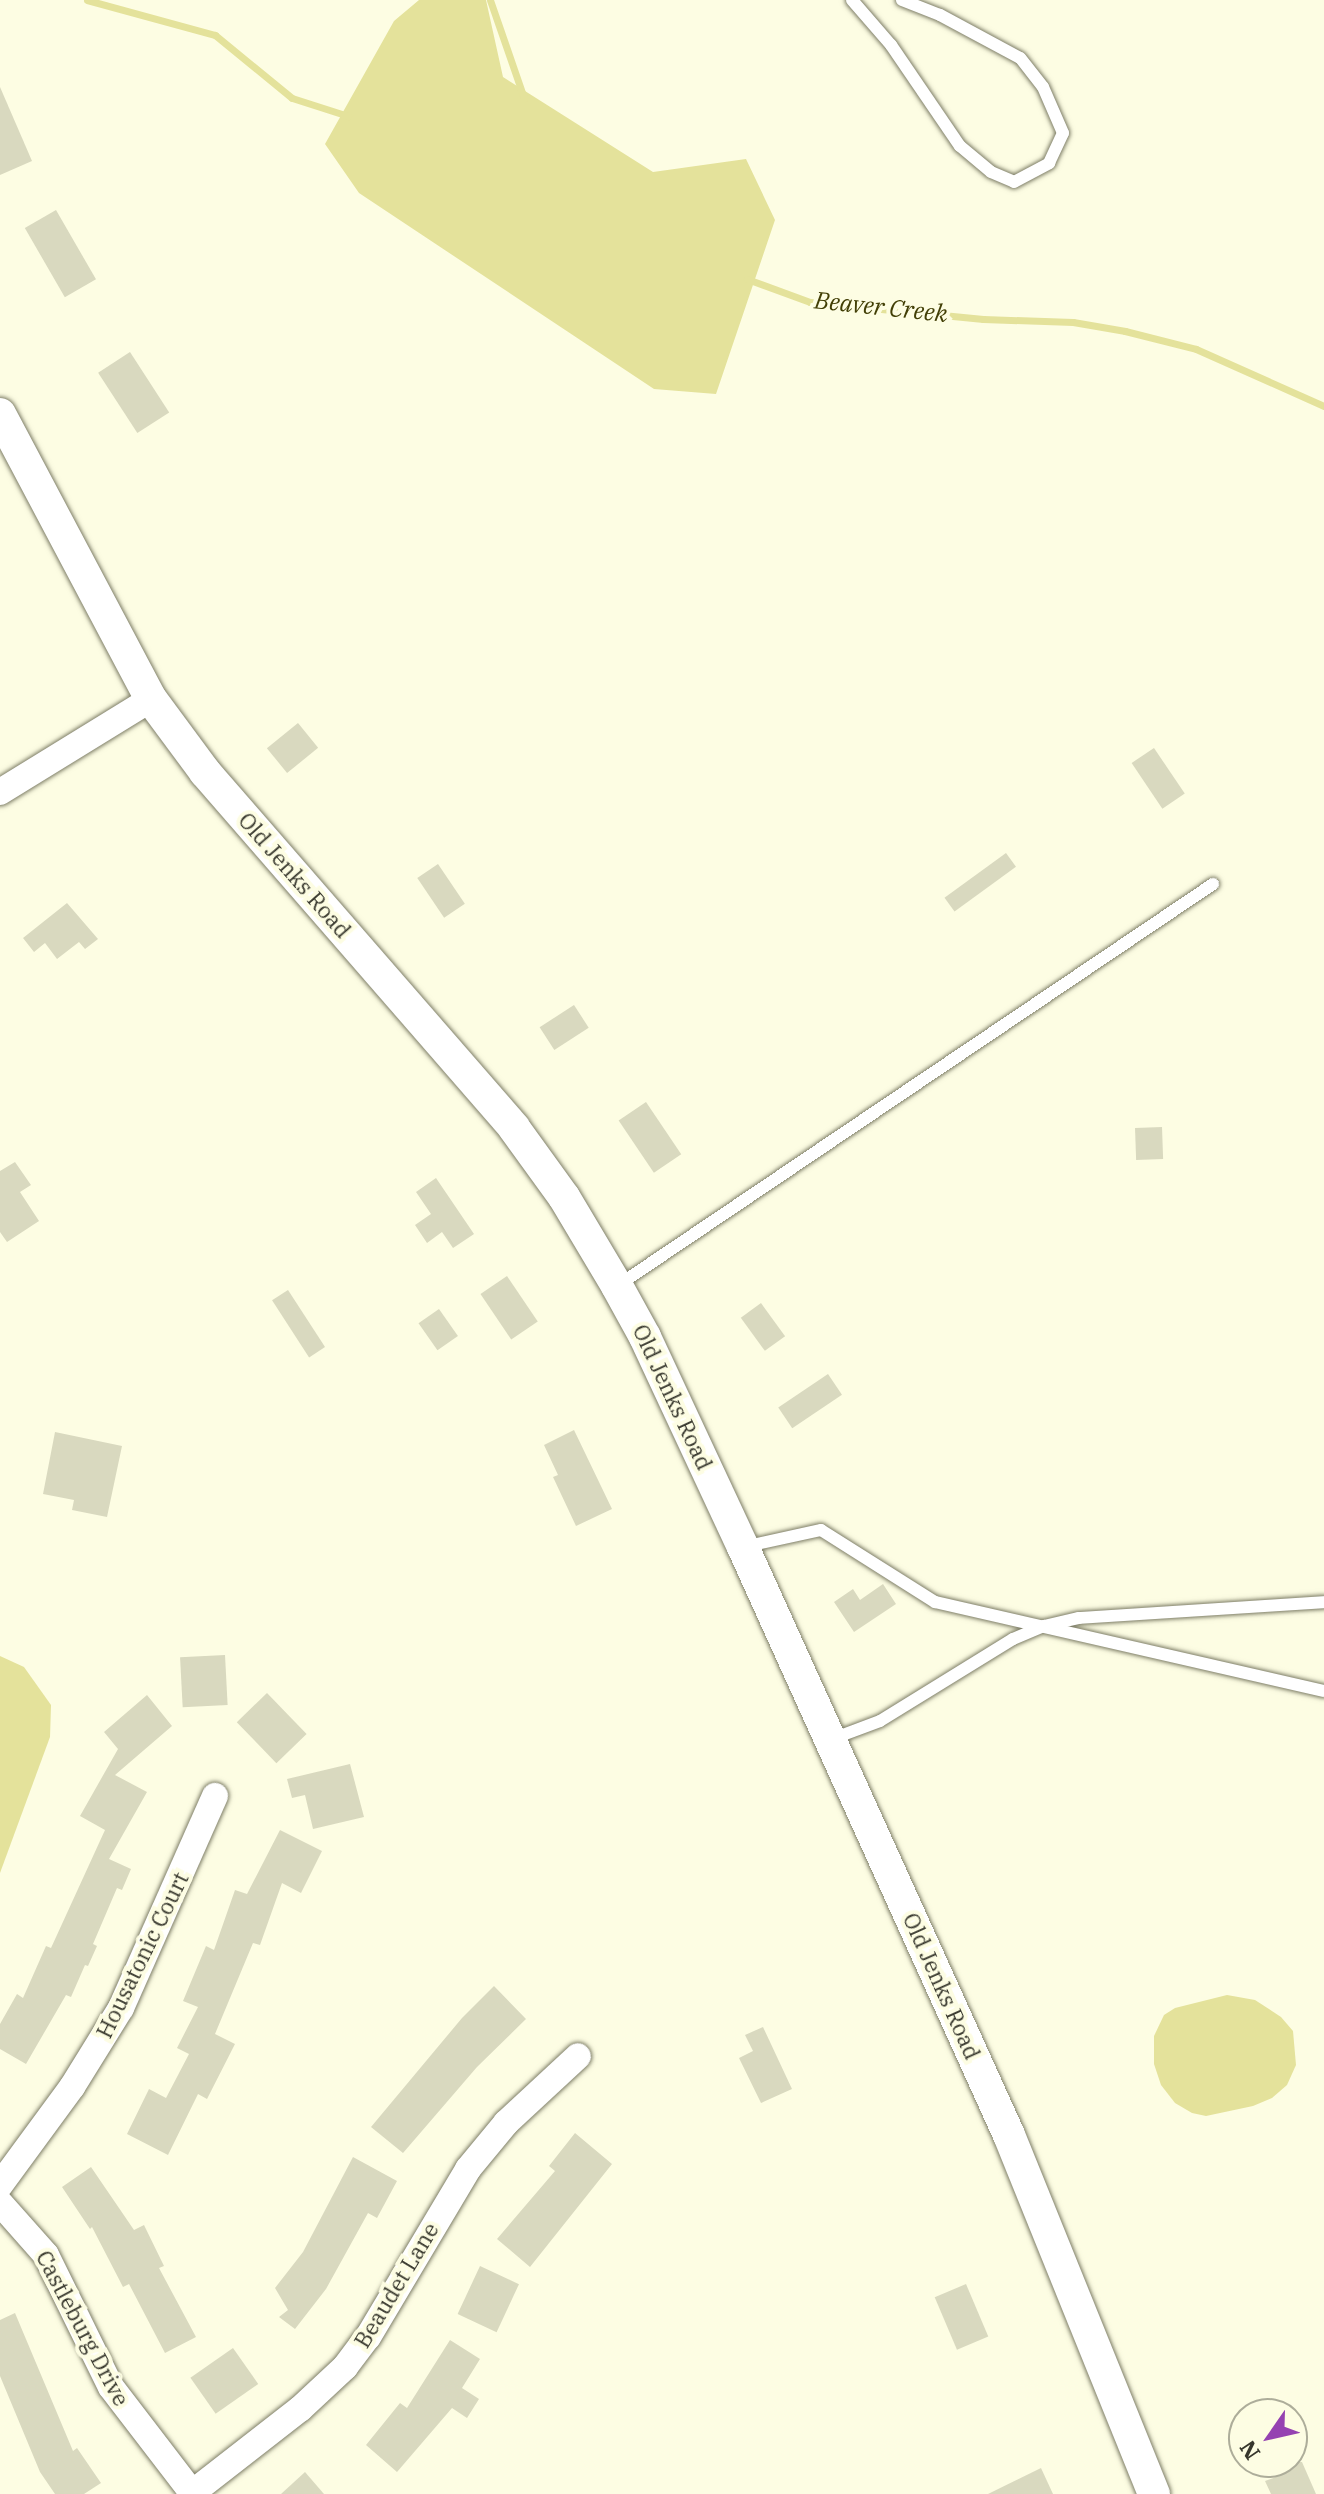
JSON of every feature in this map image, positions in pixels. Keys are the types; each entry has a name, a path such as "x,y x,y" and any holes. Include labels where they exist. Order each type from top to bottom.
{"street":[{"name":"Old Jenks Road","path":"0,414 151,699 205,772 514,1128 564,1197 617,1286 645,1337 743,1547 1009,2135 1154,2494"},
{"path":"0,792 151,699"},
{"name":"Housatonic Court","path":"0,2185 72,2087 121,2008 215,1796"},
{"name":"Beaudet Lane","path":"192,2493 300,2409 345,2367 368,2337 468,2169 506,2123 578,2056"},
{"name":"Castleburg Drive","path":"0,2203 46,2255 111,2387 192,2493"}],"lane":[{"path":"852,0 891,45 960,146 991,172 1014,182 1049,163 1063,133 1043,87 1020,58 940,15 902,0"},
{"path":"617,1286 1213,884"},
{"path":"743,1547 821,1530 935,1602 1324,1691"},
{"path":"829,1740 880,1721 1013,1639 1044,1626 1079,1618 1324,1602"}],"shaded area":[{"path":"419,0 486,0 503,77 653,172 746,159 775,220 716,394 654,389 359,193 325,144 394,21"},
{"path":"0,1656 24,1667 51,1705 50,1737 0,1873"},
{"path":"1227,1995 1255,2000 1281,2017 1293,2031 1296,2065 1287,2085 1272,2098 1253,2106 1206,2116 1192,2113 1175,2103 1161,2085 1154,2064 1154,2036 1164,2015 1175,2008"}],"building":[{"path":"0,87 32,161 0,175"},
{"path":"56,210 96,279 65,297 25,228"},
{"path":"130,352 169,412 137,433 98,373"},
{"path":"298,723 318,748 287,773 267,748"},
{"path":"1154,748 1185,794 1162,809 1132,763"},
{"path":"1006,853 1016,867 955,911 945,898"},
{"path":"438,864 465,904 444,918 417,878"},
{"path":"67,903 98,939 85,949 79,942 57,959 45,943 34,952 23,938"},
{"path":"574,1005 589,1028 554,1050 540,1027"},
{"path":"646,1102 681,1154 654,1173 619,1120"},
{"path":"1162,1127 1163,1159 1136,1160 1135,1128"},
{"path":"15,1162 31,1185 20,1192 39,1221 7,1242 0,1232 0,1171"},
{"path":"436,1178 474,1234 453,1248 442,1232 427,1243 415,1225 431,1214 416,1192"},
{"path":"507,1276 538,1322 511,1339 480,1294"},
{"path":"288,1290 325,1347 309,1357 272,1300"},
{"path":"761,1303 785,1336 765,1351 741,1318"},
{"path":"439,1309 458,1336 437,1350 419,1323"},
{"path":"828,1374 842,1395 792,1428 778,1408"},
{"path":"574,1430 612,1509 576,1526 553,1477 558,1475 544,1445"},
{"path":"55,1432 122,1446 107,1517 72,1510 74,1500 43,1494"},
{"path":"883,1584 896,1604 854,1632 834,1602 853,1589 860,1600"},
{"path":"225,1655 228,1705 183,1707 180,1657"},
{"path":"267,1693 307,1734 276,1763 237,1722"},
{"path":"147,1695 172,1726 115,1775 147,1792 109,1859 131,1869 122,1890 117,1888 93,1944 97,1946 88,1966 85,1965 71,1997 66,1995 26,2064 0,2049 0,2024 17,1994 23,1998 46,1946 51,1948 105,1830 80,1816 118,1749 104,1732"},
{"path":"350,1764 364,1817 313,1829 305,1795 292,1798 287,1779"},
{"path":"280,1830 322,1851 301,1893 282,1883 260,1945 253,1943 215,2034 235,2044 207,2099 198,2094 168,2155 127,2134 149,2089 166,2098 189,2054 177,2048 198,2007 183,2001 206,1946 214,1950 235,1890 247,1894"},
{"path":"494,1986 526,2019 477,2067 403,2153 371,2127 462,2018"},
{"path":"763,2027 792,2089 761,2103 739,2058 753,2051 745,2035"},
{"path":"575,2133 612,2164 530,2267 497,2239 555,2171 549,2166"},
{"path":"353,2157 397,2181 377,2218 368,2213 326,2289 295,2329 279,2317 288,2310 275,2288 303,2252"},
{"path":"91,2167 134,2230 144,2225 164,2266 159,2268 196,2337 165,2353 129,2284 123,2287 92,2227 90,2229 62,2187"},
{"path":"480,2266 519,2284 497,2332 458,2314"},
{"path":"966,2284 988,2336 957,2350 935,2297"},
{"path":"15,2313 73,2451 77,2448 101,2483 84,2494 55,2494 40,2472 0,2376 0,2320"},
{"path":"450,2340 480,2359 462,2388 479,2399 467,2418 452,2408 397,2472 366,2445 400,2403 407,2408"},
{"path":"233,2348 258,2384 216,2414 190,2378"},
{"path":"1041,2468 1053,2494 988,2494"},
{"path":"305,2472 324,2494 281,2494"},
{"path":"1308,2476 1316,2494 1271,2494 1265,2481"}],"waterway":[{"path":"87,0 215,35 292,98 348,116"},
{"name":"Beaver Creek","path":"490,0 524,98"},
{"name":"Beaver Creek","path":"747,279 810,302 983,319 1073,322 1125,331 1196,349 1324,406"}]}
